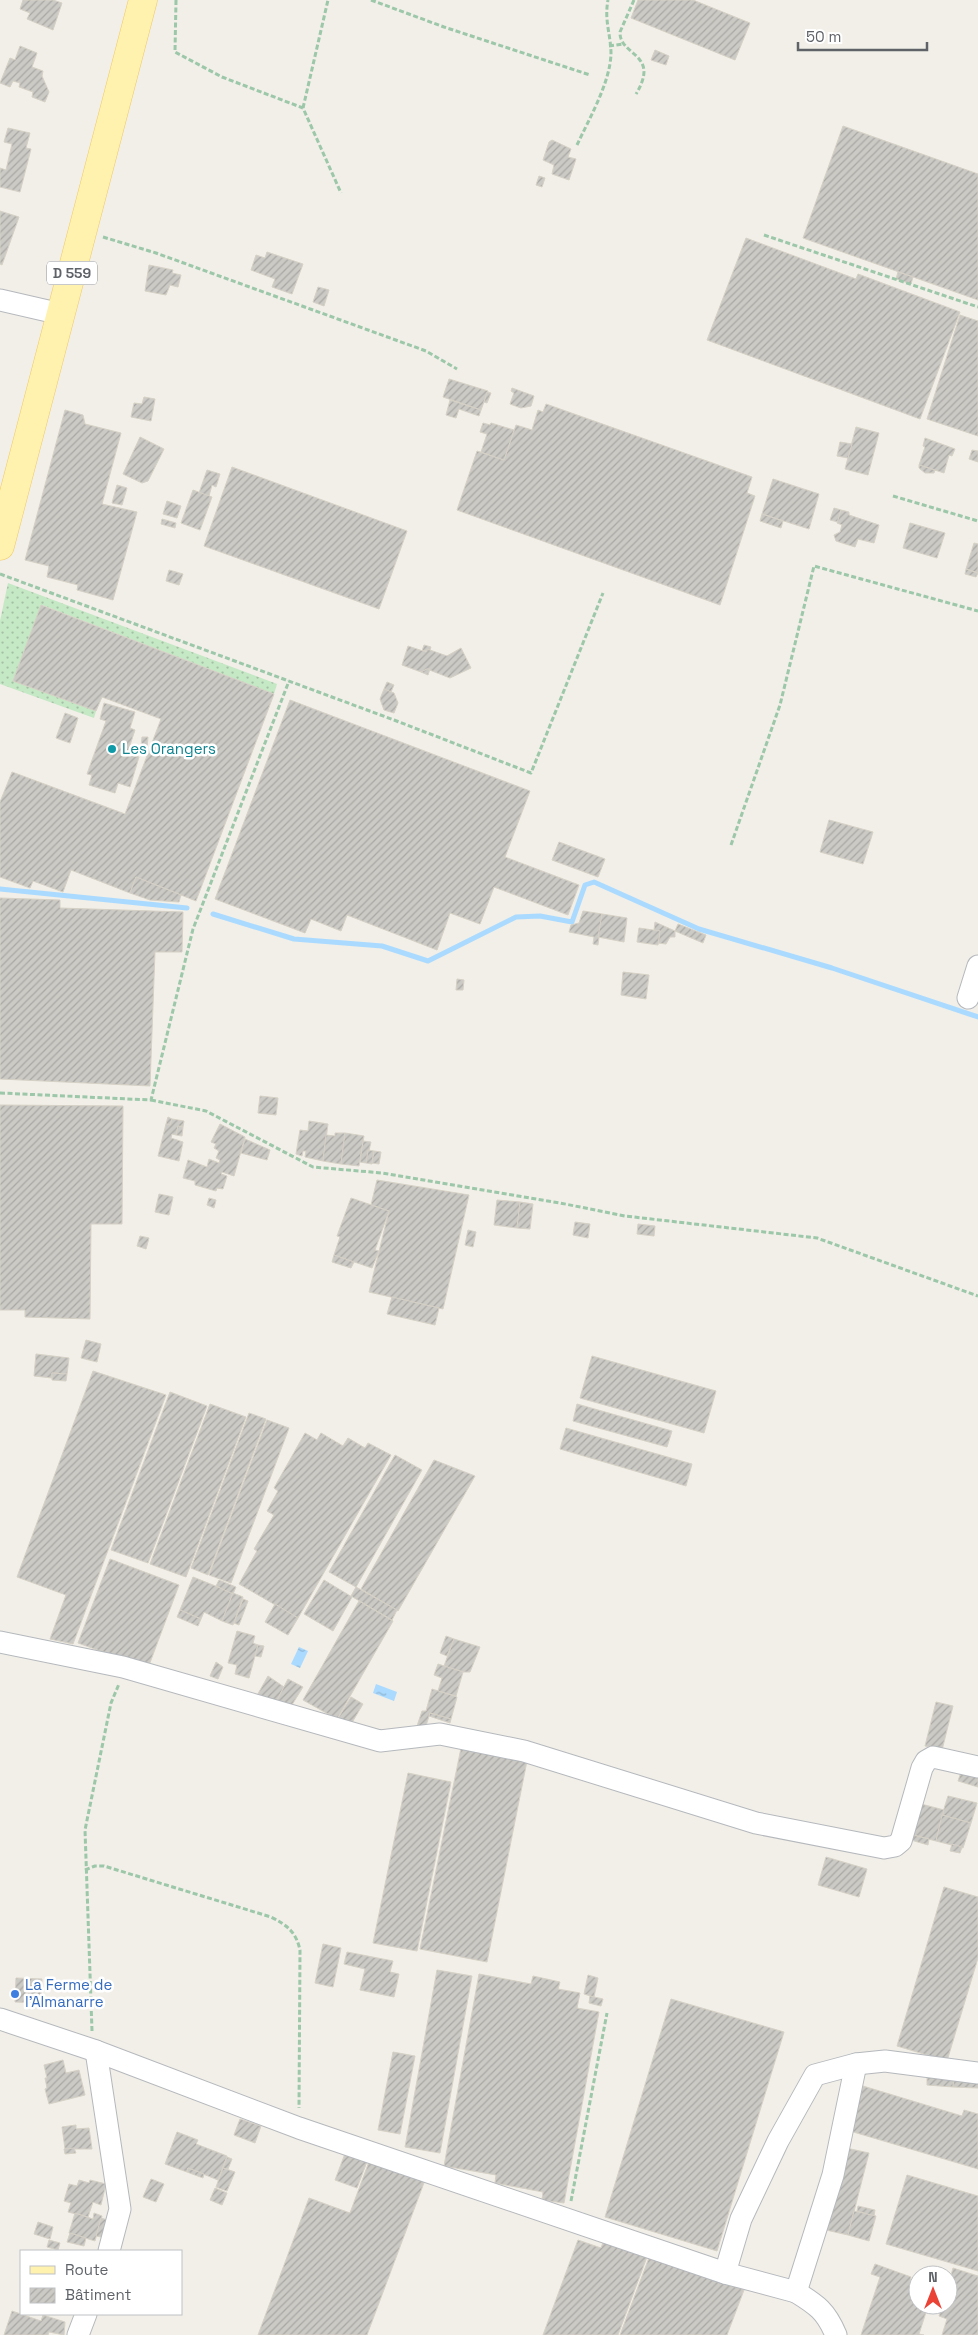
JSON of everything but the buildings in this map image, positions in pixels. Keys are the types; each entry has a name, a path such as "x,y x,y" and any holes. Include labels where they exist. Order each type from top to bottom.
{"main road":[{"name":"D 559","path":"0,546 143,0"}],"street":[{"path":"0,300 61,314"},
{"path":"968,998 978,966"},
{"path":"0,1642 126,1668 380,1741 440,1734 524,1750 756,1823 884,1848 895,1846 901,1841 926,1760 933,1757 978,1767"},
{"path":"0,2019 96,2051 299,2128 725,2273 796,2292 819,2306 830,2321 836,2335"},
{"path":"96,2051 120,2208 109,2250"},
{"path":"725,2273 741,2219 778,2141 815,2075 856,2064 885,2061 978,2073"},
{"path":"796,2292 833,2175 856,2064"},
{"path":"78,2335 86,2315"}],"path":[{"path":"176,0 175,52 222,77 303,108"},
{"path":"328,0 303,108 341,193"},
{"path":"371,0 444,27 590,75"},
{"path":"576,145 595,106 607,73 611,54 606,15 608,0"},
{"path":"634,0 620,32 623,44 640,57 642,64 644,82 636,94"},
{"path":"609,46 623,44"},
{"path":"83,231 156,253 426,351 457,369"},
{"path":"764,235 978,307"},
{"path":"893,496 978,521"},
{"path":"731,845 780,705 814,566 978,611"},
{"path":"0,574 290,681 531,773 603,592"},
{"path":"151,1100 193,929 290,681"},
{"path":"0,1093 151,1100 206,1110 313,1167 382,1173 625,1216 816,1238 978,1296"},
{"path":"96,2051 92,2038 85,1830 111,1703 126,1668"},
{"path":"85,1870 95,1866 104,1866 180,1887 271,1917 283,1922 294,1933 300,1950 299,2128"},
{"path":"568,2220 607,2013"}],"green space":[{"path":"8,583 277,684 274,694 42,605 13,681 96,711 94,718 0,684 0,621"}],"water":[{"path":"299,1647 308,1651 300,1668 291,1664"},
{"path":"376,1684 397,1692 394,1701 373,1693"}],"waterway":[{"path":"213,914 294,939 382,946 428,961 516,917 540,916 572,922 585,885 594,882 699,929 832,968 978,1017"},
{"path":"0,889 187,908"}],"place":[{"name":"Les Orangers","path":"112,749"},
{"name":"La Ferme de l'Almanarre","path":"15,1994"}]}
